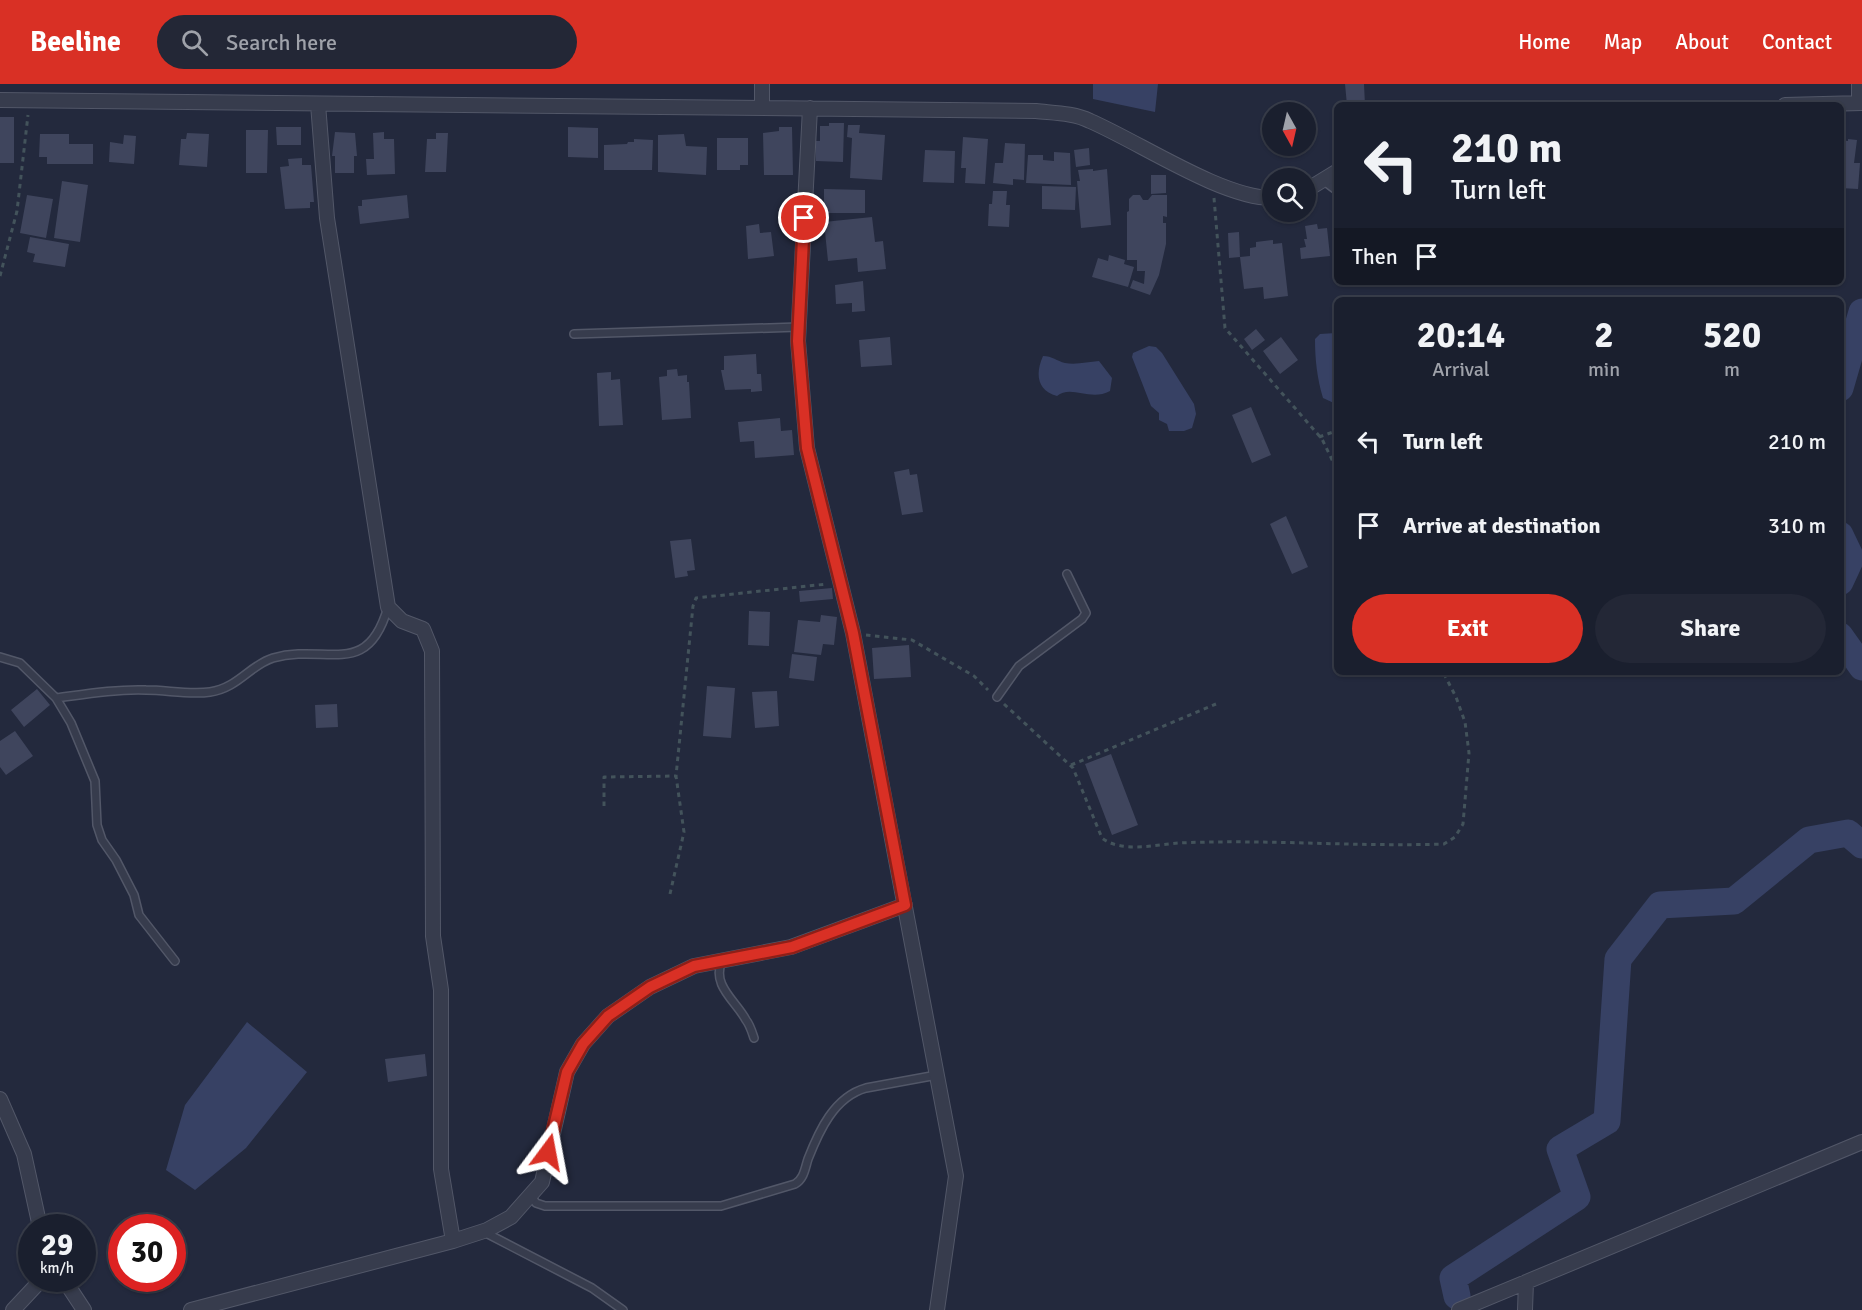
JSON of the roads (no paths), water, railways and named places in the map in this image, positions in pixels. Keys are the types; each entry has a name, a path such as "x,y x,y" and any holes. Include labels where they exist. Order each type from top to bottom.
{"street":[{"path":"762,84 762,107"},
{"path":"1844,103 1861,103 1859,84"},
{"path":"0,100 1036,111 1088,119 1213,181 1249,196 1262,197"},
{"path":"318,104 327,218 388,606 402,621 423,629 432,651 433,936 441,990 440,1158 453,1241"},
{"path":"810,108 799,327 807,448 853,633 956,1176 936,1310"},
{"path":"1316,185 1334,174"},
{"path":"191,1310 453,1241 482,1231 511,1216 542,1182 567,1072 583,1044 608,1016 650,987 694,966 725,958 792,947 905,905"},
{"path":"0,1099 24,1154 37,1214"},
{"path":"1459,1310 1862,1142"},
{"path":"1525,1310 1526,1282"},
{"path":"13,1310 30,1292"},
{"path":"72,1292 84,1310"}],"lane":[{"path":"1324,181 1334,188"},
{"path":"574,334 799,327"},
{"path":"997,697 1019,666 1082,619 1086,613 1067,574"},
{"path":"56,698 103,691 147,690 192,693 229,688 271,659 349,653 366,649 379,631 388,606"},
{"path":"0,657 20,663 56,698 71,723 91,767 95,782 97,825 102,840 116,860 134,895 139,915 176,961"},
{"path":"725,958 718,971 720,982 746,1019 754,1038"},
{"path":"531,1196 536,1203 545,1206 720,1206 795,1184 802,1178 812,1150 835,1106 844,1098 855,1091 866,1088 937,1075"},
{"path":"482,1231 592,1288 622,1310"}],"water":[{"path":"1093,84 1158,84 1155,112 1093,99"},
{"path":"1334,333 1334,403 1323,398 1319,383 1315,339 1320,334"},
{"path":"1149,346 1156,347 1162,353 1194,404 1196,414 1192,428 1184,431 1169,431 1167,424 1159,420 1159,413 1151,406 1132,357 1133,353"},
{"path":"1043,356 1069,364 1099,361 1112,378 1110,391 1095,395 1068,392 1057,396 1050,394 1039,381 1039,369"},
{"path":"247,1022 307,1072 246,1148 195,1190 166,1170 185,1105"}],"waterway":[{"path":"1844,374 1862,312"},
{"path":"1844,543 1851,558 1844,573"},
{"path":"1844,642 1862,667"},
{"path":"1457,1296 1453,1278 1577,1197 1560,1149 1607,1121 1618,959 1660,905 1734,901 1809,840 1848,833 1862,845"}]}
